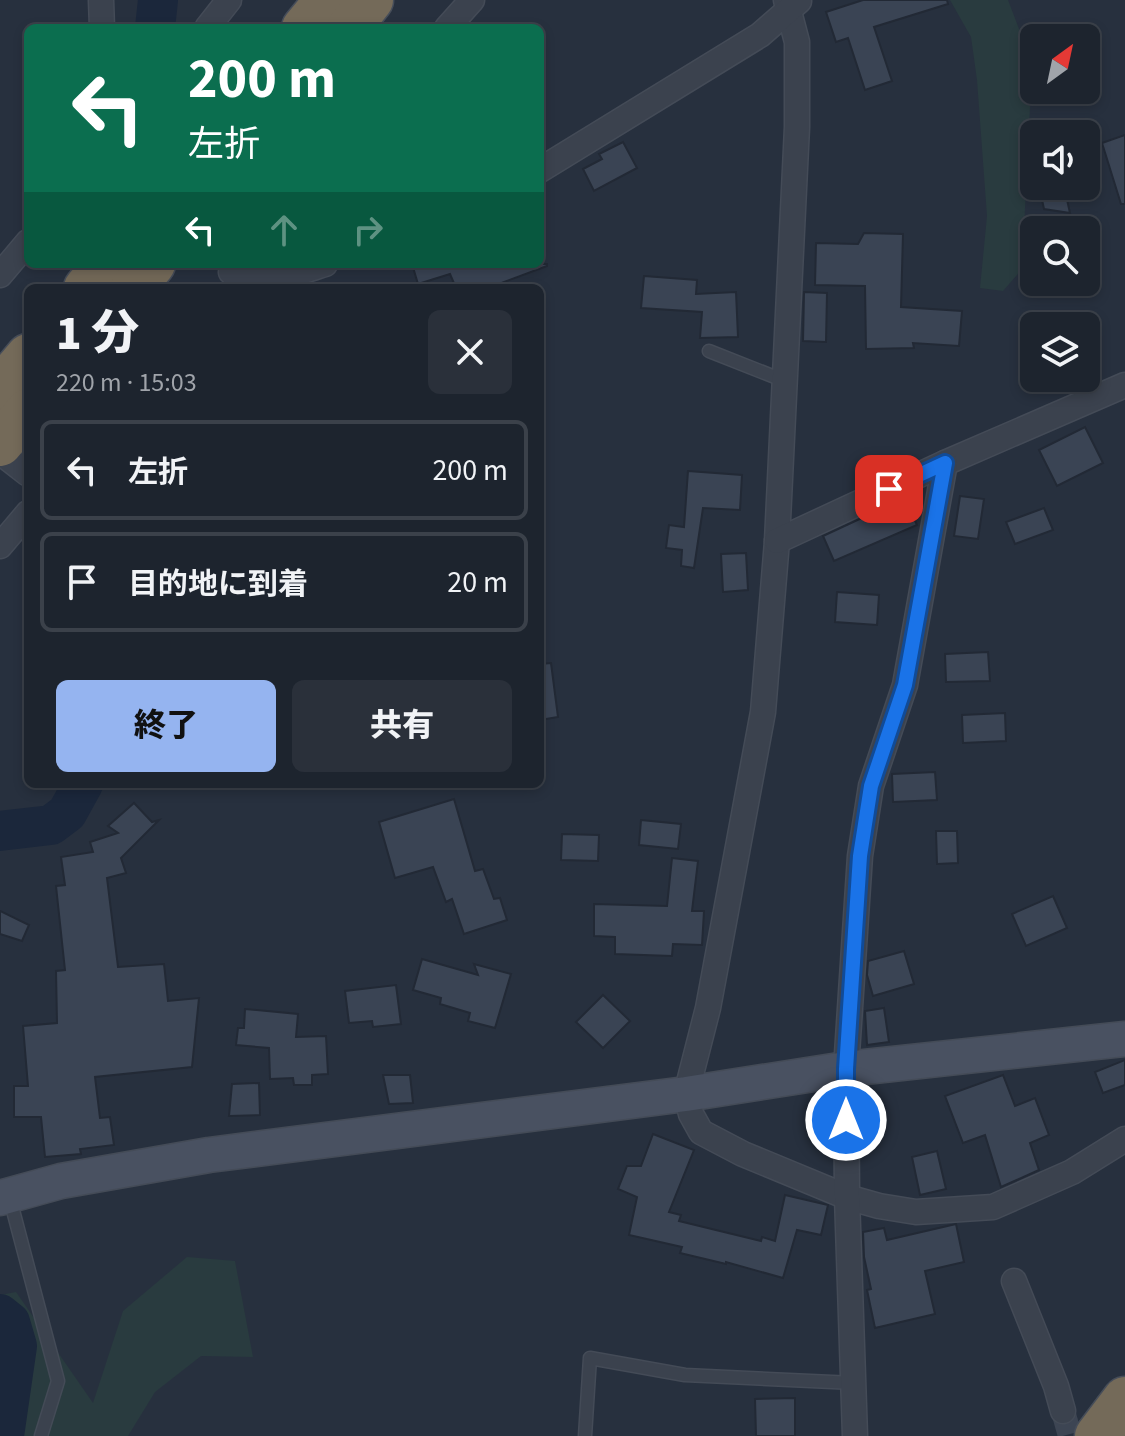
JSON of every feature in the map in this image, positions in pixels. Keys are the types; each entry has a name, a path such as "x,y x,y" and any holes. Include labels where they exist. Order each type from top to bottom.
{"highway":[{"path":"307,24 327,0"},
{"path":"352,24 371,0"},
{"path":"89,284 103,268"},
{"path":"136,284 150,268"},
{"path":"0,389 24,361"},
{"path":"0,444 24,416"},
{"path":"1080,1423 1125,1399"}],"street":[{"path":"101,0 102,24"},
{"path":"210,24 229,0"},
{"path":"451,24 472,0"},
{"path":"544,168 760,35 792,3"},
{"path":"792,3 797,42 797,127 777,541 763,712 708,1008 686,1094 691,1114 701,1132 743,1154 847,1197 916,1212 993,1207 1072,1172 1125,1139"},
{"path":"0,275 24,247"},
{"path":"229,275 261,281 310,268"},
{"path":"777,541 945,463 1125,385"},
{"path":"0,452 24,471"},
{"path":"855,1436 846,1069 860,856 871,786 905,685 945,463"},
{"path":"0,546 24,518"},
{"path":"4,1197 61,1181 209,1155 686,1094 846,1069 1125,1039"},
{"path":"1014,1281 1056,1386 1080,1423"}],"lane":[{"path":"709,351 785,381"},
{"path":"4,1197 58,1381 41,1436"},
{"path":"585,1436 590,1358 685,1375 854,1383"}],"shaded area":[{"path":"950,0 1008,0 1020,32 1020,104 1030,104 1030,107 1029,120 1020,120 1020,200 1025,200 1025,216 1020,216 1020,271 1003,291 980,288 987,216 971,37"},
{"path":"187,1257 235,1261 253,1357 201,1356 155,1392 128,1436 0,1436 0,1295 16,1292 93,1403 123,1311"}],"building":[{"path":"863,0 947,0 948,4 874,27 892,81 865,90 848,38 836,42 826,12"},
{"path":"1125,135 1125,204 1121,204 1102,143"},
{"path":"623,142 637,168 594,191 583,169 602,159 599,154"},
{"path":"1042,200 1067,200 1070,213 1044,209"},
{"path":"864,233 903,234 901,307 962,311 959,346 913,343 914,348 866,349 865,286 815,285 816,243 858,244"},
{"path":"413,268 542,268 499,284 454,284 450,274 418,284"},
{"path":"644,276 697,280 696,294 736,292 738,337 700,338 702,312 641,308"},
{"path":"804,292 827,293 826,342 803,341"},
{"path":"1085,427 1103,463 1057,486 1039,450"},
{"path":"688,471 742,475 740,510 703,508 694,568 681,566 682,550 666,548 669,525 684,527"},
{"path":"960,496 984,499 978,539 954,536"},
{"path":"905,498 917,525 834,561 823,536"},
{"path":"1044,508 1053,530 1015,544 1006,522"},
{"path":"746,553 748,590 723,592 721,554"},
{"path":"837,592 879,595 877,625 835,622"},
{"path":"988,652 990,681 946,682 945,654"},
{"path":"551,663 558,717 544,719 544,664"},
{"path":"1005,713 1006,741 963,743 962,715"},
{"path":"935,772 937,800 893,802 892,774"},
{"path":"454,799 475,871 483,869 494,899 500,898 507,920 464,934 452,899 446,902 433,867 395,878 379,822"},
{"path":"134,803 152,822 159,820 121,858 126,873 107,878 118,967 164,964 168,1001 199,998 192,1067 95,1077 100,1118 110,1117 114,1145 80,1149 81,1154 45,1157 41,1117 14,1117 14,1086 28,1086 23,1026 57,1023 56,971 65,970 56,886 65,885 61,857 93,852 90,842 118,833 108,826"},
{"path":"641,820 681,824 678,849 639,845"},
{"path":"936,831 957,831 958,863 937,864"},
{"path":"562,834 599,835 598,861 561,860"},
{"path":"672,858 698,861 692,911 704,911 702,945 673,944 672,956 615,954 615,937 594,936 594,904 667,906"},
{"path":"1053,896 1067,928 1026,946 1012,914"},
{"path":"0,911 29,925 22,941 0,934"},
{"path":"904,951 914,984 873,996 867,975 868,961"},
{"path":"422,959 478,975 474,964 511,974 495,1028 468,1021 470,1013 440,1004 441,998 413,990"},
{"path":"396,985 401,1024 373,1027 372,1021 349,1023 345,991"},
{"path":"603,995 630,1021 603,1048 576,1022"},
{"path":"884,1008 889,1042 867,1045 865,1011"},
{"path":"245,1009 298,1014 296,1037 326,1036 328,1074 312,1075 312,1085 294,1085 293,1078 270,1079 269,1048 236,1045 238,1028 244,1028"},
{"path":"1125,1060 1125,1085 1103,1093 1095,1072"},
{"path":"383,1075 410,1075 413,1103 389,1104"},
{"path":"1003,1075 1015,1106 1035,1098 1049,1135 1030,1143 1039,1170 1001,1187 985,1135 963,1143 945,1096"},
{"path":"259,1083 260,1115 229,1116 232,1084"},
{"path":"653,1134 694,1150 669,1212 681,1215 679,1221 761,1241 762,1237 775,1241 785,1195 828,1205 821,1235 797,1230 783,1278 680,1253 682,1247 629,1235 637,1197 618,1189 627,1166 641,1166"},
{"path":"937,1151 946,1189 920,1195 912,1157"},
{"path":"956,1224 964,1262 925,1271 935,1314 875,1328 867,1290 871,1289 864,1257 863,1232 884,1228 887,1240"},
{"path":"795,1398 795,1436 756,1436 755,1399"}],"waterway":[{"path":"155,24 158,0"},
{"path":"0,831 51,825 67,813 81,788"},
{"path":"0,1314 10,1322 17,1346 4,1436"}],"tunnel":[{"path":"1063,1411 1070,1436"}],"route":[{"path":"846,1120 846,1069 860,856 871,786 905,685 945,463 889,489"}]}
